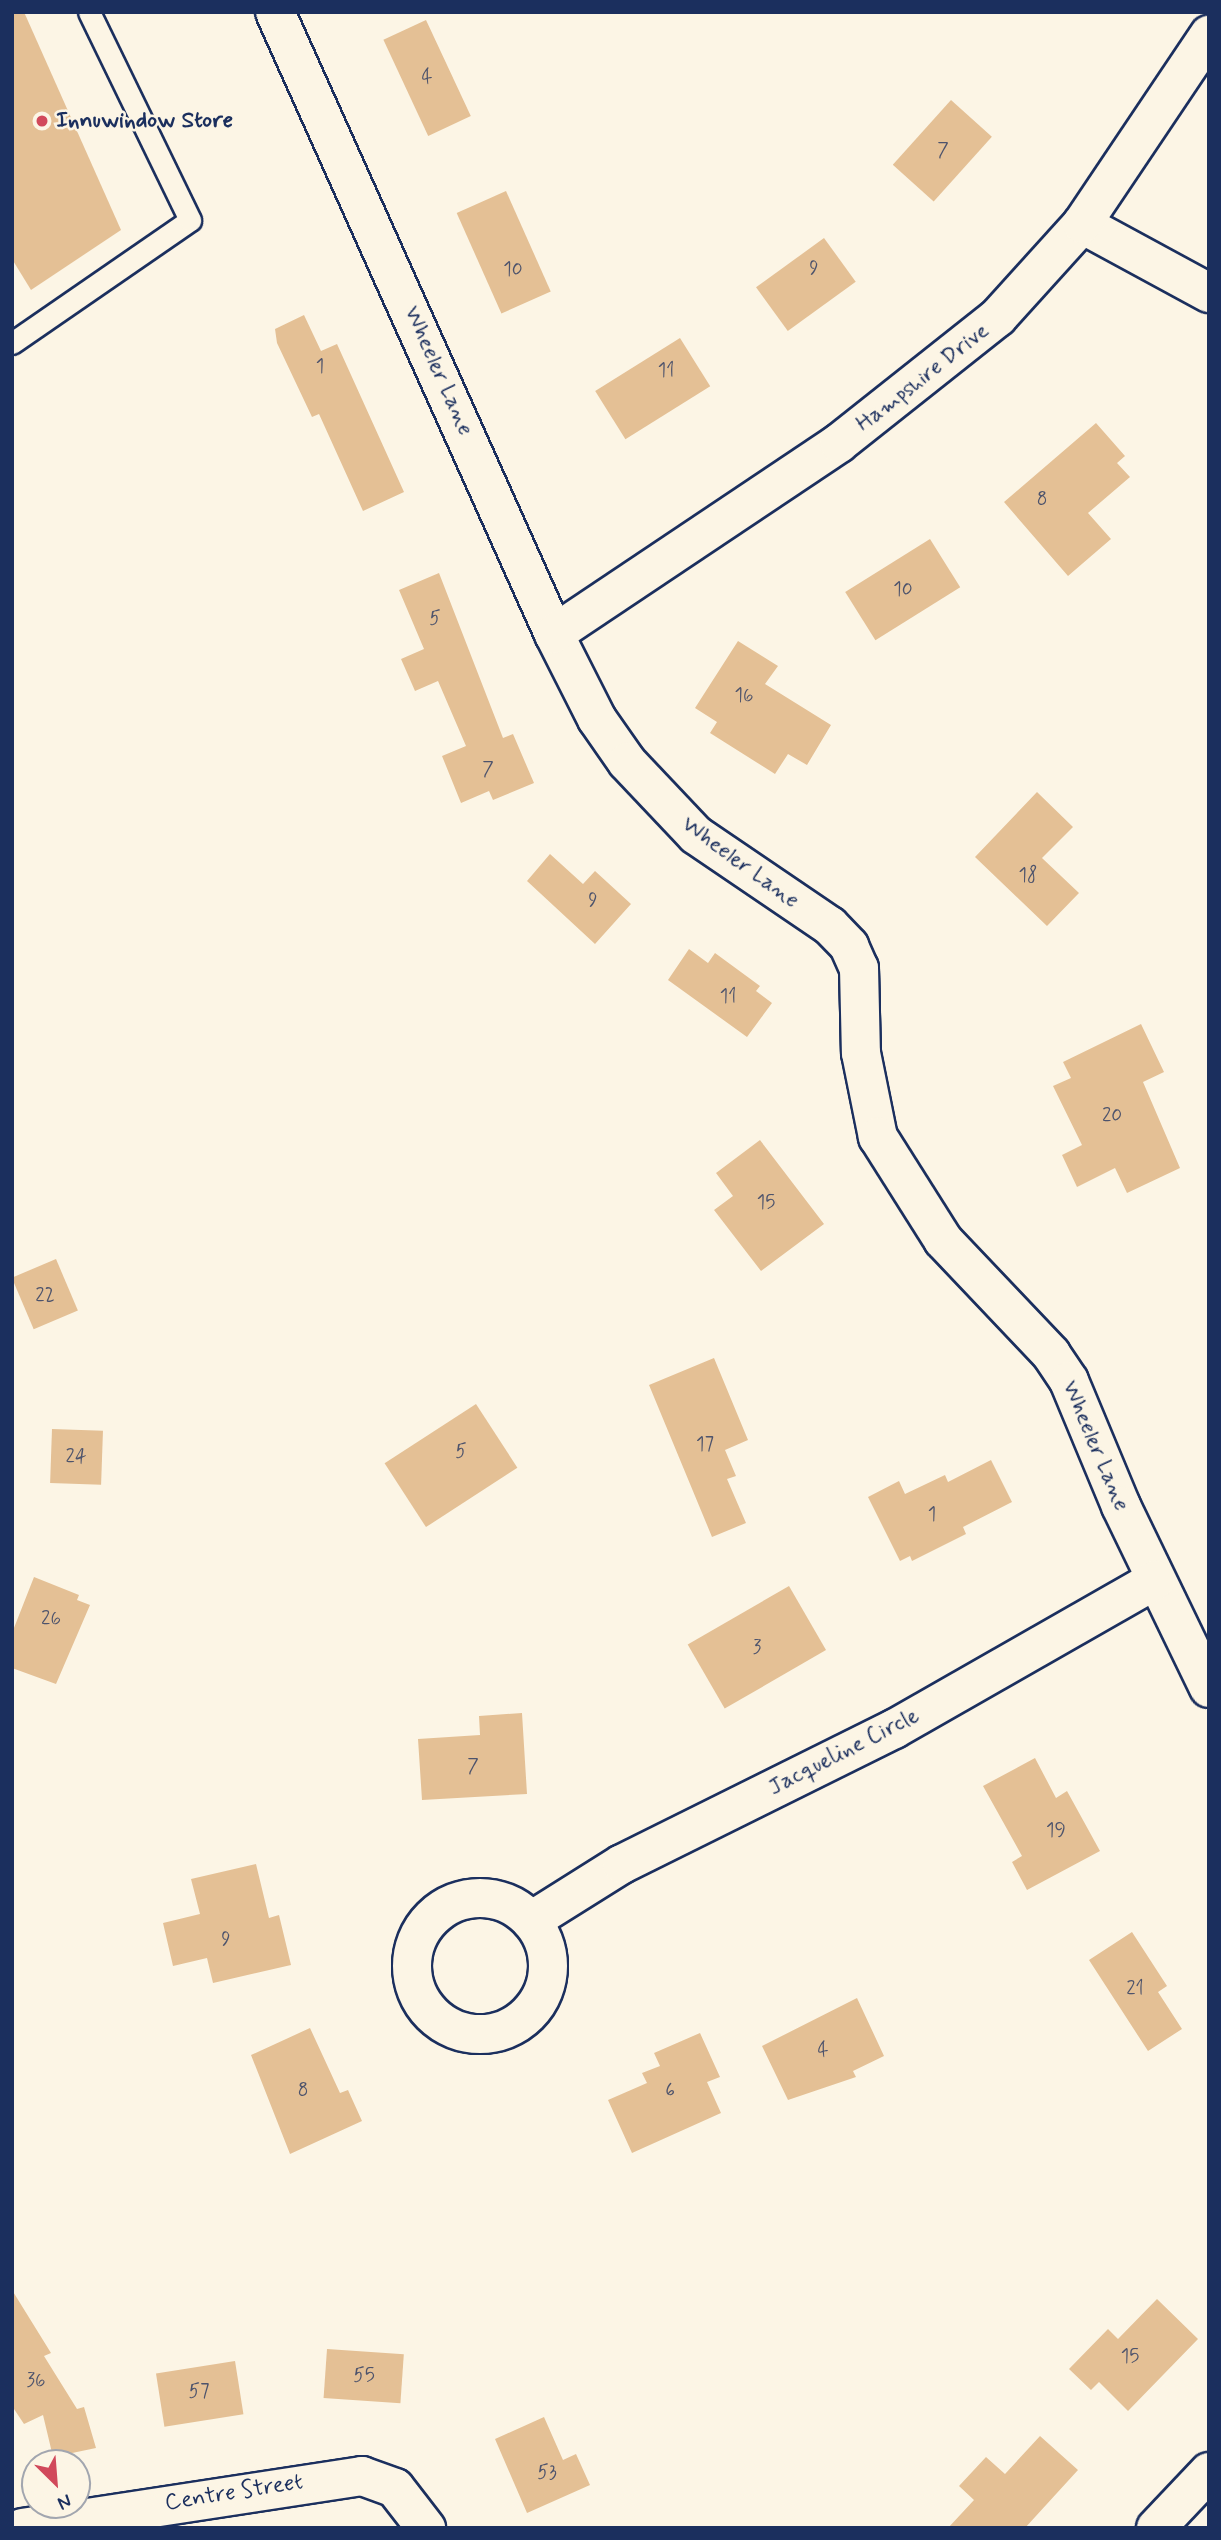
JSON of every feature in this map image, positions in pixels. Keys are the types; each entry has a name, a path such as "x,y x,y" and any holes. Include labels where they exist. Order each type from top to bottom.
{"street":[{"name":"Wheeler Lane","path":"275,12 554,635 597,719 664,804 726,858 830,926 849,946 859,968 861,1054 878,1137 943,1240 1051,1354 1069,1381 1155,1580 1209,1688"},
{"name":"Hampshire Drive","path":"554,635 897,401 998,317 1083,224 1209,35"},
{"path":"1083,224 1209,293"},
{"name":"Jacqueline Circle","path":"531,1921 622,1864 894,1729 1155,1580"},
{"path":"1156,2528 1209,2472"},
{"name":"Centre Street","path":"22,2528 362,2476 395,2488 426,2528"}],"lane":[{"path":"12,343 190,220 89,12"}],"building":[{"name":"Innuwindow Store","path":"12,12 24,12 121,230 31,290 12,259"},
{"path":"426,20 471,116 428,136 383,40"},
{"path":"951,100 992,137 934,201 893,165"},
{"path":"506,191 551,291 501,313 457,213"},
{"path":"824,238 856,282 788,331 756,287"},
{"path":"304,315 321,351 337,344 404,492 363,511 319,414 312,417 277,343 275,329"},
{"path":"680,338 710,386 625,439 595,391"},
{"path":"1096,423 1125,456 1117,463 1130,477 1088,513 1111,539 1068,576 1004,502"},
{"path":"930,539 960,587 875,640 845,592"},
{"path":"439,573 503,738 513,734 534,783 493,800 489,791 461,803 442,756 466,746 438,681 415,691 401,659 424,649 399,590"},
{"path":"738,641 778,666 765,684 831,725 807,765 788,754 775,774 710,733 717,722 695,708"},
{"path":"1037,792 1073,827 1042,858 1079,893 1047,926 975,857"},
{"path":"550,854 583,884 595,871 631,904 595,944 527,881"},
{"path":"689,949 708,963 715,953 760,986 756,991 772,1003 747,1037 668,980"},
{"path":"1141,1024 1164,1072 1143,1082 1180,1168 1127,1193 1115,1168 1077,1187 1062,1155 1082,1145 1053,1086 1071,1078 1063,1062"},
{"path":"760,1140 824,1224 761,1271 714,1210 733,1196 716,1173"},
{"path":"56,1259 78,1311 34,1329 12,1278"},
{"path":"714,1358 748,1440 725,1450 736,1476 727,1479 746,1523 712,1537 649,1385"},
{"path":"476,1404 517,1468 426,1527 385,1463"},
{"path":"52,1429 103,1431 101,1485 50,1483"},
{"path":"991,1460 1012,1502 963,1527 966,1534 912,1561 910,1556 900,1561 868,1497 899,1481 905,1494 945,1475 948,1482"},
{"path":"34,1577 79,1595 77,1600 90,1605 56,1684 12,1668 12,1633"},
{"path":"789,1586 826,1650 725,1709 688,1644"},
{"path":"522,1713 527,1794 422,1800 418,1739 480,1735 479,1716"},
{"path":"1035,1758 1056,1798 1067,1791 1100,1851 1027,1890 1012,1862 1022,1856 983,1786"},
{"path":"256,1864 269,1918 279,1915 291,1965 213,1983 207,1958 173,1966 163,1923 200,1914 191,1879"},
{"path":"1132,1932 1167,1986 1158,1992 1182,2029 1148,2051 1089,1960"},
{"path":"857,1998 884,2056 853,2071 856,2077 788,2100 762,2046"},
{"path":"310,2028 340,2093 348,2090 362,2121 290,2154 251,2055"},
{"path":"700,2033 720,2077 707,2082 721,2113 632,2153 608,2100 647,2083 642,2073 660,2066 654,2053"},
{"path":"12,2290 51,2353 44,2356 77,2409 84,2407 96,2448 51,2449 43,2415 24,2424 12,2406"},
{"path":"1157,2299 1198,2339 1128,2411 1099,2382 1091,2390 1069,2369 1108,2329 1118,2339"},
{"path":"327,2349 404,2354 400,2403 324,2398"},
{"path":"235,2361 243,2414 164,2427 156,2374"},
{"path":"544,2417 563,2460 576,2454 590,2485 527,2513 495,2439"},
{"path":"1040,2436 1078,2470 1025,2528 948,2528 974,2500 959,2486 986,2457 1005,2474"}],"place":[{"name":"Innuwindow Store","path":"42,121"}]}
